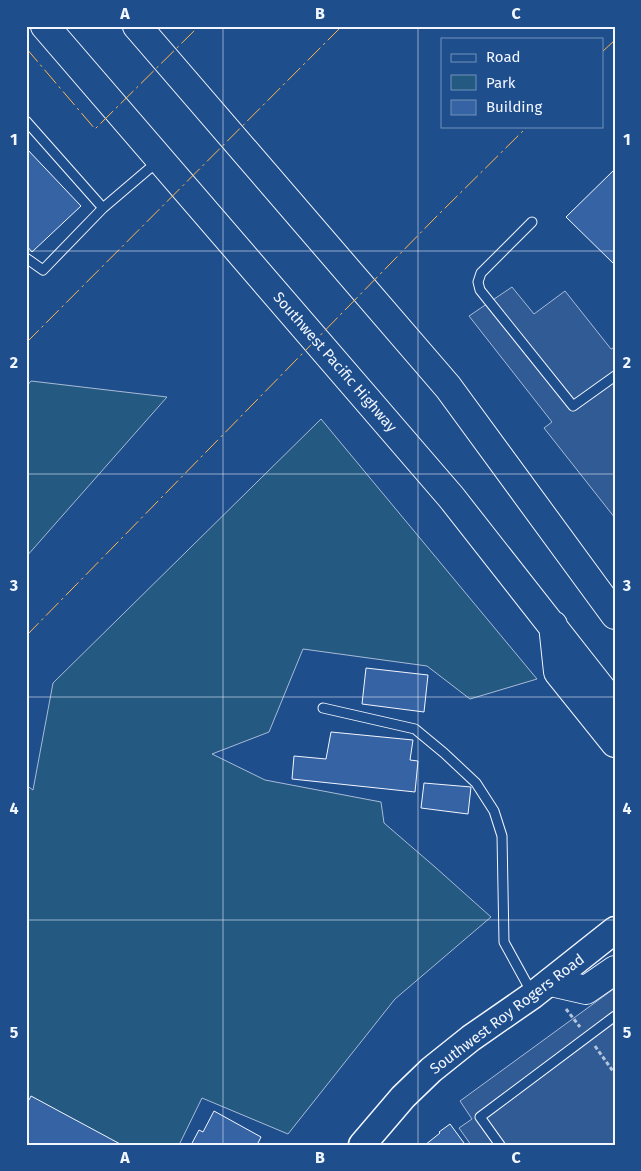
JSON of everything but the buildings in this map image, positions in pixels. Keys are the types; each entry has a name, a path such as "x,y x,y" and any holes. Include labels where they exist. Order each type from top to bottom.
{"highway":[{"name":"Southwest Pacific Highway","path":"45,26 451,497 615,706"},
{"path":"137,26 448,387 615,616"},
{"path":"553,625 558,672 615,742"},
{"path":"542,988 586,990 615,970"}],"main road":[{"name":"Southwest Roy Rogers Road","path":"362,1145 404,1097 431,1070 471,1038 542,988 615,930"}],"lane":[{"path":"26,122 103,208"},
{"path":"26,258 42,270 103,208 161,159"},
{"path":"532,222 482,273 478,282 480,290 573,406 615,376"},
{"path":"323,708 415,729 476,783 494,811 502,836 504,942 542,988"},
{"path":"500,1145 480,1116 615,1016"}],"green space":[{"path":"31,381 167,397 26,557 26,387"},
{"path":"321,419 537,679 470,699 427,666 303,649 269,732 212,754 265,780 381,802 384,823 491,917 395,999 288,1134 202,1098 179,1145 94,1145 26,1111 26,785 33,790 53,683"}],"shaded area":[{"path":"512,287 534,314 565,291 611,349 615,347 615,518 544,428 552,422 469,316"},
{"path":"615,988 615,1145 471,1145 459,1128 472,1119 460,1101"}],"power":[{"path":"26,48 95,129 199,26"},
{"path":"26,343 342,26"},
{"path":"604,50 615,40"},
{"path":"26,636 436,217 526,128"}]}
